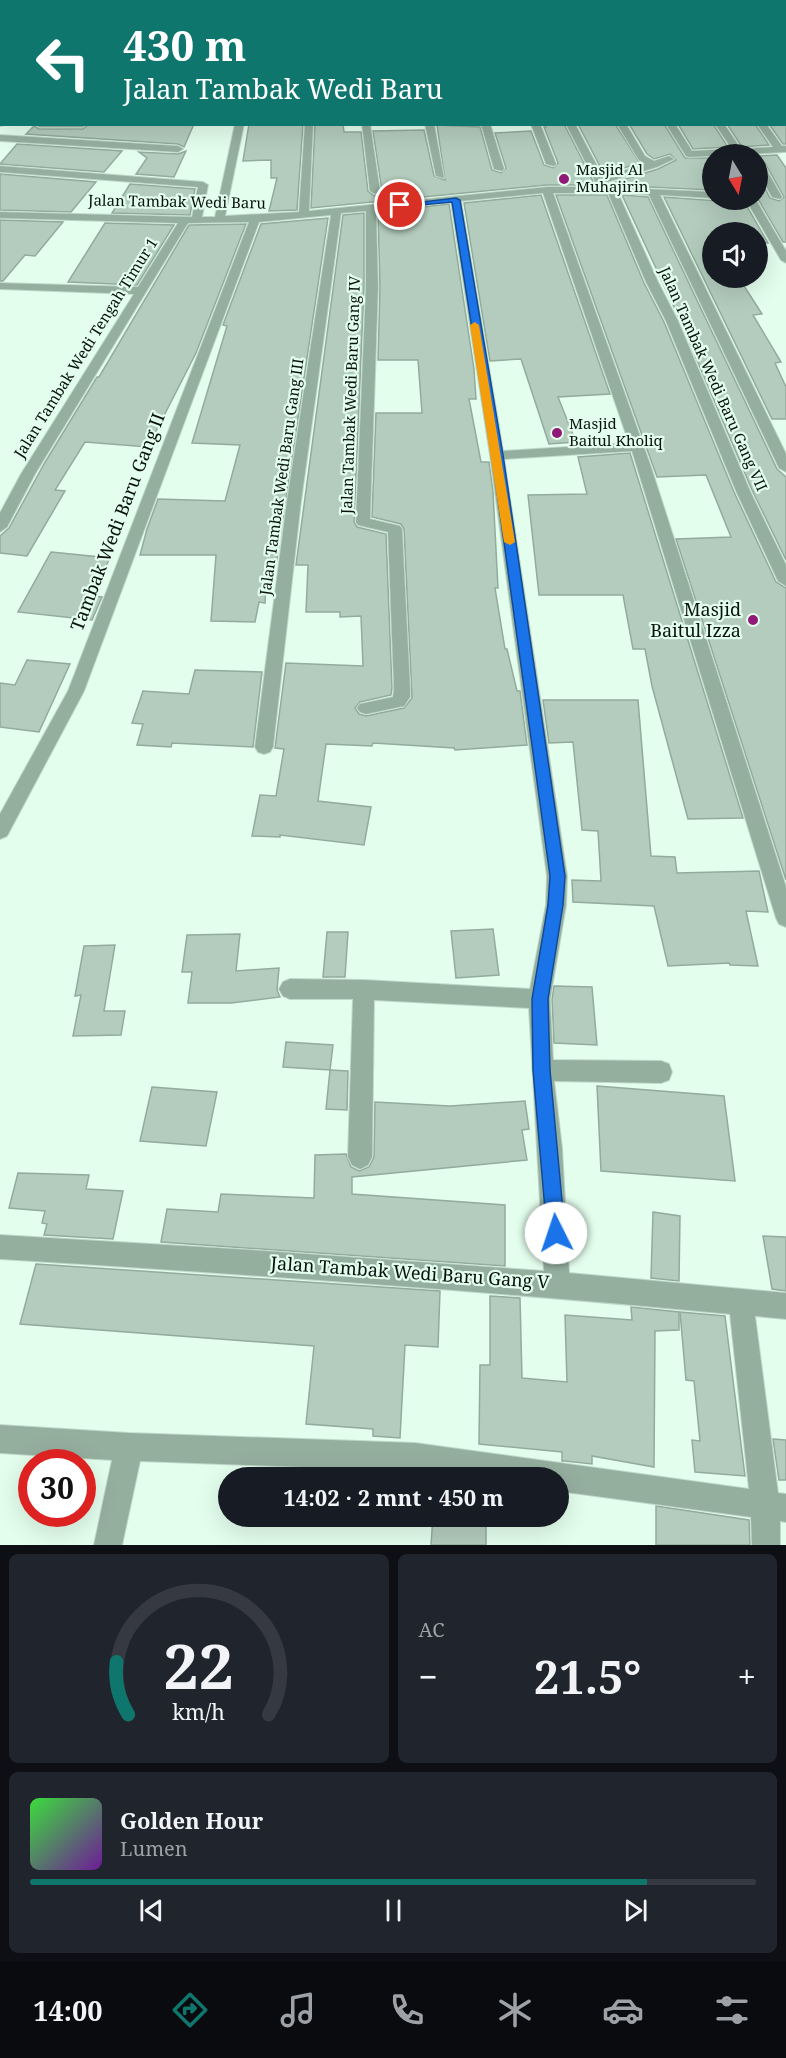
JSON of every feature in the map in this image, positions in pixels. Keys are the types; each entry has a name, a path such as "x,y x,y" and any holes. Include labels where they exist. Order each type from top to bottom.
{"street":[{"path":"220,218 240,126"},
{"path":"304,215 309,126"},
{"path":"366,126 375,191"},
{"path":"429,126 441,176"},
{"path":"486,126 499,169"},
{"path":"536,126 551,164"},
{"path":"571,126 599,185 669,159"},
{"path":"622,126 642,158 654,165"},
{"path":"671,126 689,154 702,153"},
{"path":"720,126 733,144"},
{"path":"763,126 783,149"},
{"path":"0,138 178,149"},
{"path":"768,151 783,149"},
{"name":"Jalan Tambak Wedi Tengah Timur 1","path":"0,169 202,185 204,187 191,220 125,315 28,474 0,527"},
{"path":"768,181 777,197"},
{"name":"Jalan Tambak Wedi Baru","path":"0,215 191,220 255,219 599,185 612,190 702,194"},
{"path":"547,190 637,447 786,918"},
{"name":"Jalan Tambak Wedi Baru Gang VII","path":"612,190 652,282 672,321 743,491 786,581"},
{"path":"653,192 786,468"},
{"name":"Jalan Tambak Wedi Baru Gang V","path":"0,1247 251,1262 557,1285 550,1148 542,1070 540,999 556,905 557,876 497,455 456,200"},
{"name":"Jalan Tambak Wedi Baru Gang IV","path":"366,708 398,702 402,697 395,529 363,522 372,287 371,208"},
{"path":"757,210 786,260"},
{"name":"Jalan Tambak Wedi Baru Gang III","path":"264,747 294,501 336,212"},
{"name":"Tambak Wedi Baru Gang II","path":"0,831 76,691 255,219"},
{"path":"0,286 143,291"},
{"path":"497,455 637,447"},
{"path":"290,989 364,990 540,999"},
{"path":"360,1157 364,990"},
{"path":"542,1070 661,1072"},
{"path":"557,1285 786,1306"},
{"path":"741,1302 776,1507 766,1545"},
{"path":"0,1439 129,1447 415,1457 776,1507"},
{"path":"108,1545 129,1447"}],"building":[{"path":"34,126 39,129 83,129 87,126 193,126 184,147 178,144 26,134"},
{"path":"249,126 303,126 297,210 269,211 277,178 271,178 271,160 243,161"},
{"path":"315,126 343,126 344,132 361,132 368,191 374,196 382,191 373,131 424,130 434,176 445,180 437,126 480,127 492,170 501,173 506,168 495,133 531,131 544,165 553,168 558,163 544,127 565,126 593,181 591,185 547,185 311,208"},
{"path":"579,126 616,126 640,163 604,174"},
{"path":"630,126 665,126 685,158 702,158 702,190 606,185 658,169 676,160 670,154 654,159 647,154"},
{"path":"679,126 714,126 726,144 702,144 702,148 693,149"},
{"path":"728,126 756,126 769,145 740,144"},
{"path":"770,126 786,126 786,144 783,144"},
{"path":"17,144 122,151 104,172 0,164"},
{"path":"186,151 174,177 136,174 147,158 139,152 178,154"},
{"path":"768,155 777,155 786,168 786,242 783,242 764,210 768,210 768,194 770,198 779,201 784,197 768,168"},
{"path":"0,174 96,182 71,212 0,210"},
{"path":"130,184 195,189 190,215 112,213"},
{"path":"541,195 610,394 558,397 576,442 549,444 521,359 490,361 464,203"},
{"path":"556,195 607,195 644,283 664,322 734,492 776,582 786,588 786,880 676,539 731,537 706,475 657,477"},
{"path":"622,195 648,197 777,469 786,477 786,560 752,490 680,320"},
{"path":"664,197 702,200 702,210 749,210 756,222 702,222 702,275"},
{"path":"449,204 474,369 476,399 469,399 481,462 489,462 493,492 498,588 495,588 505,649 507,649 517,691 520,691 527,745 455,750 454,748 373,743 372,746 326,744 318,801 371,807 364,845 280,835 280,837 252,836 260,795 276,796 284,749 275,748 286,663 363,666 361,616 340,617 340,612 306,612 308,565 296,565 343,215 364,213 364,287 354,522 357,527 386,534 392,688 391,695 360,702 355,708 359,714 366,716 404,708 412,698 404,529 401,524 372,517 376,413 422,413 418,360 378,360 380,287 378,212"},
{"path":"328,218 276,565 267,565 265,603 259,602 255,622 211,621 216,555 140,555 147,529 158,499 225,501 240,445 192,443 227,326 223,325 261,224"},
{"path":"0,220 63,222 35,256 25,255 3,281 0,281"},
{"path":"105,223 174,225 137,285 68,282"},
{"path":"246,224 196,353 148,447 85,442 55,490 65,491 27,556 0,553 0,536 9,528 44,464 99,377 189,225"},
{"path":"708,288 745,288 762,314 753,315 781,362 775,363 786,387 786,419 772,419"},
{"path":"630,453 743,818 688,819 652,686 645,649 633,649 623,595 539,595 528,495 587,494 578,457"},
{"path":"51,552 110,558 91,596 102,597 92,620 18,612"},
{"path":"27,660 70,664 39,732 0,727 0,683 15,685"},
{"path":"195,670 262,672 253,747 172,743 171,747 137,745 143,724 132,723 143,691 189,694"},
{"path":"543,700 638,700 651,856 675,857 677,873 759,871 768,912 746,911 758,966 730,965 729,963 668,966 654,906 573,902 572,880 601,881 598,831 582,830 573,742 549,743"},
{"path":"493,929 499,975 456,978 451,931"},
{"path":"327,932 348,932 345,977 323,977"},
{"path":"240,934 236,971 279,968 277,990 280,997 231,1003 188,1003 192,972 182,972 187,935"},
{"path":"115,945 104,1011 125,1011 121,1035 73,1036 81,995 75,996 84,946"},
{"path":"554,986 592,987 597,1045 554,1043 552,999"},
{"path":"286,1042 333,1045 330,1070 283,1067"},
{"path":"330,1070 348,1071 347,1110 326,1109"},
{"path":"597,1086 724,1096 735,1181 601,1171"},
{"path":"152,1087 217,1092 206,1146 140,1141"},
{"path":"525,1101 529,1129 522,1130 527,1160 352,1177 352,1194 505,1205 505,1266 161,1242 167,1209 218,1212 221,1194 314,1198 315,1155 346,1154 351,1167 359,1171 369,1167 374,1157 375,1102 450,1106"},
{"path":"18,1173 89,1175 86,1189 123,1191 113,1239 44,1235 47,1224 42,1223 45,1211 9,1208"},
{"path":"653,1212 680,1216 679,1281 651,1278"},
{"path":"763,1236 786,1237 786,1291 772,1289"},
{"path":"36,1264 440,1291 438,1347 405,1345 400,1438 373,1436 373,1429 306,1424 314,1346 20,1324"},
{"path":"490,1296 520,1298 522,1378 567,1382 565,1315 632,1320 631,1307 679,1312 679,1330 655,1331 654,1467 592,1456 592,1464 562,1461 562,1452 479,1444 480,1365 490,1365"},
{"path":"680,1312 725,1316 745,1476 695,1472 692,1440 700,1441 694,1381 686,1380"},
{"path":"773,1439 786,1440 786,1480 779,1480"},
{"path":"656,1506 749,1520 750,1545 656,1545"},
{"path":"432,1527 486,1527 486,1545 431,1545"}],"slow traffic":[{"path":"475,325 510,542"}],"place":[{"name":"Masjid Al Muhajirin","path":"564,179"},
{"name":"Masjid Baitul Kholiq","path":"557,433"},
{"name":"Masjid Baitul Izza","path":"753,620"}],"route":[{"path":"400,205 456,200 497,455 550,811 557,876 556,905 540,999 542,1070 556,1233"}]}
